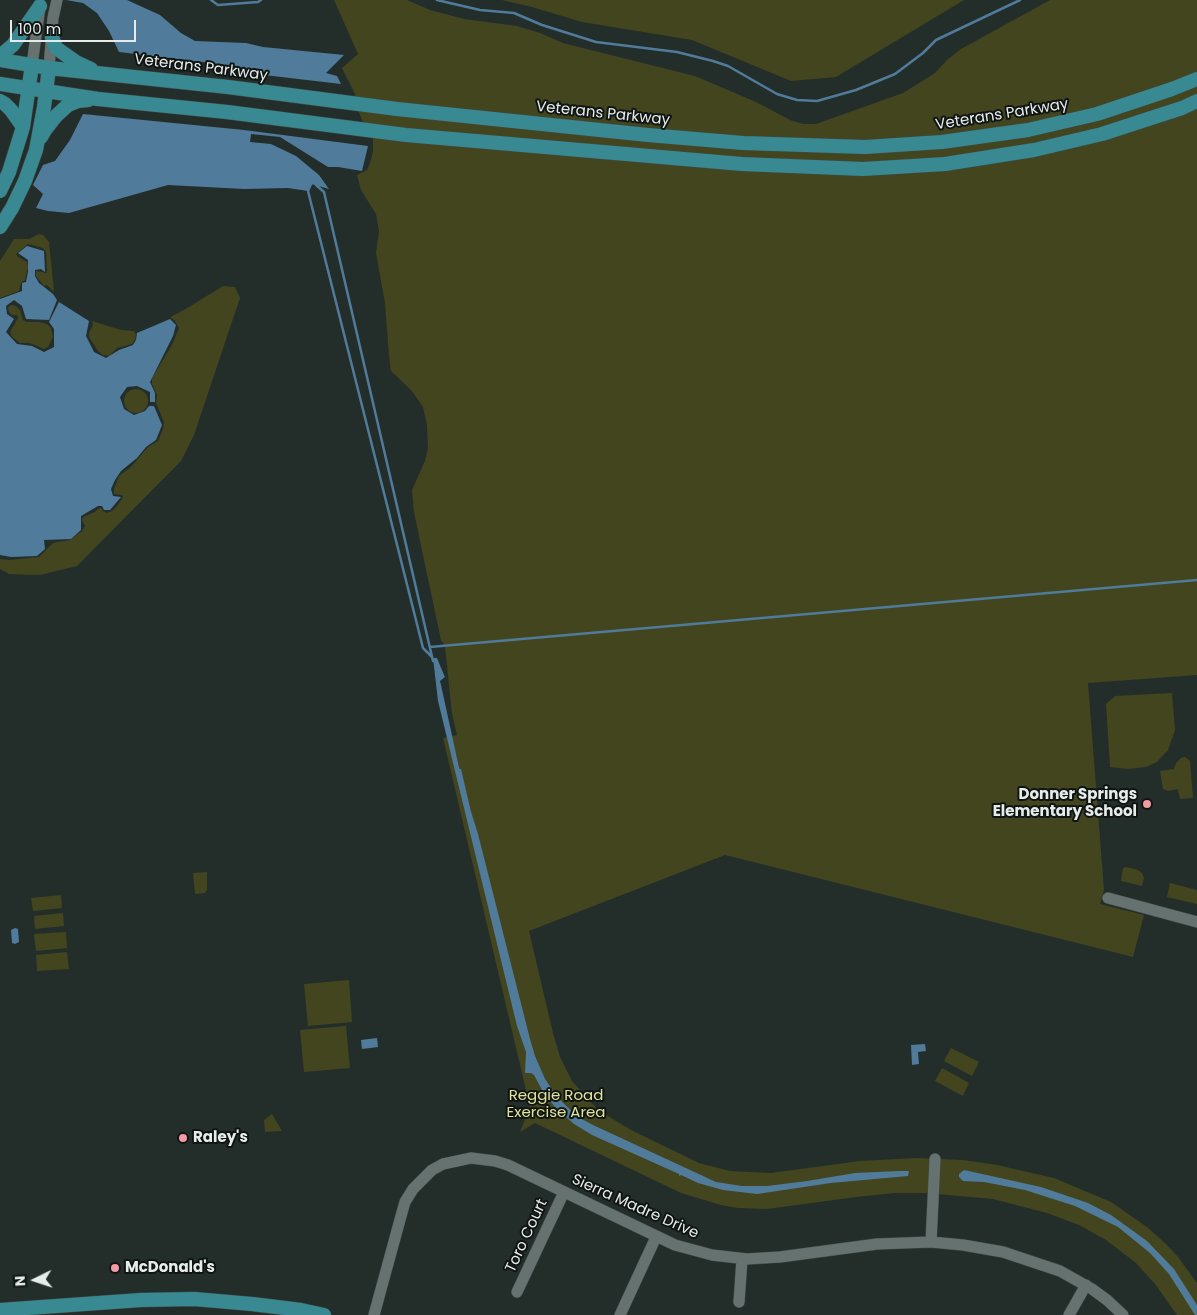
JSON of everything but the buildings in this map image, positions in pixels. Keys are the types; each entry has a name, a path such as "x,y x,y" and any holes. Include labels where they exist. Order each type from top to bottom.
{"main road":[{"path":"0,58 12,45 41,3"},
{"path":"52,37 56,48 76,62 98,73"},
{"name":"Veterans Parkway","path":"0,58 49,68 228,87 397,109 734,143 865,147 942,142 1028,130 1097,114 1197,79"},
{"path":"1,190 13,161 23,127 32,65"},
{"path":"36,150 49,68"},
{"path":"0,84 98,99 227,112 406,135 742,164 864,169 945,164 1034,150 1102,134 1182,108 1197,101"},
{"path":"0,227 22,187 44,130 68,105 78,101 98,99"},
{"path":"0,101 11,110 23,127"},
{"path":"0,1310 141,1300 194,1299 301,1310 324,1315"}],"street":[{"path":"49,68 57,0"},
{"path":"32,65 41,3"},
{"path":"1108,898 1197,922"},
{"name":"Sierra Madre Drive","path":"374,1315 405,1202 413,1189 432,1170 443,1164 458,1160 483,1159 508,1166 656,1236 693,1251 742,1259 780,1257 877,1244 931,1242 977,1247 1024,1258 1060,1271 1086,1285 1107,1300 1123,1315"},
{"path":"931,1242 935,1159"},
{"name":"Toro Court","path":"517,1292 564,1192"},
{"path":"620,1315 656,1236"},
{"path":"739,1302 742,1259"},
{"path":"1069,1315 1086,1285"}],"green space":[{"name":"Reggie Road Exercise Area","path":"334,0 407,0 430,10 464,19 517,26 563,43 695,76 756,102 790,120 803,124 816,124 903,93 935,73 961,49 1050,0 1197,0 1197,675 1088,683 1104,890 1100,904 1144,915 1133,957 725,855 529,931 553,1033 560,1057 572,1081 598,1110 631,1130 699,1163 730,1171 771,1173 860,1161 916,1158 963,1160 997,1165 1054,1178 1111,1202 1147,1227 1166,1244 1197,1283 1197,1315 1177,1315 1155,1284 1136,1263 1106,1240 1079,1225 1047,1213 993,1199 925,1193 895,1193 767,1209 738,1208 681,1193 535,1123 520,1132 530,1107 443,738 457,735 452,714 445,646 441,640 424,560 414,512 412,490 425,461 428,448 427,425 423,407 412,391 391,371 385,303 376,253 379,231 376,214 361,190 357,175 367,170 370,163 373,152 373,137 363,122 357,108 355,94 342,68 358,54"},
{"path":"502,0 964,0 836,77 791,81 692,40 582,22"},
{"path":"39,234 43,235 49,242 54,292 47,285 44,286 36,276 36,271 47,273 46,252 43,248 28,244 16,254 27,262 28,267 25,280 21,283 19,291 0,298 0,261 14,239 29,239"},
{"path":"223,286 235,287 240,298 194,435 181,461 77,566 40,575 9,574 0,569 0,559 39,557 53,543 70,540 82,531 85,526 82,520 83,517 95,512 99,508 107,513 118,505 123,497 122,495 114,494 119,476 131,467 148,447 158,441 163,429 164,422 156,403 157,395 152,384 152,378 172,345 179,328 170,317"},
{"path":"11,305 16,306 20,310 23,320 47,324 51,328 53,337 48,347 44,349 30,343 20,343 12,337 10,332 18,318 17,315 12,315 9,312 8,307"},
{"path":"92,321 121,330 134,331 136,335 135,340 132,344 117,348 109,356 103,355 89,337 93,325"},
{"path":"136,389 144,393 148,401 144,409 136,413 128,409 124,401 128,393"},
{"path":"1172,693 1175,730 1168,750 1157,762 1146,767 1128,769 1110,767 1106,704 1115,696"},
{"path":"1185,757 1190,761 1193,798 1180,799 1178,789 1168,791 1163,789 1160,771 1174,769 1176,763"},
{"path":"1126,867 1142,873 1144,878 1142,886 1121,881 1123,868"},
{"path":"207,872 207,890 205,893 195,894 193,873"},
{"path":"1170,883 1197,890 1197,904 1167,897"},
{"path":"61,895 62,908 33,911 31,898"},
{"path":"63,913 64,926 35,929 34,916"},
{"path":"66,932 67,948 36,951 34,934"},
{"path":"67,952 69,969 37,971 36,955"},
{"path":"349,980 352,1022 308,1026 304,984"},
{"path":"346,1026 350,1068 304,1072 300,1030"},
{"path":"951,1048 979,1062 972,1076 944,1061"},
{"path":"942,1068 969,1083 963,1096 935,1081"},
{"path":"272,1114 282,1131 265,1132 264,1120"}],"water":[{"path":"66,0 127,0 160,15 181,33 195,41 246,43 263,47 344,55 326,73 337,76 341,84 230,71 220,64 119,52 109,31 97,13 83,3"},
{"path":"83,114 244,130 368,146 362,171 328,167 280,137 251,134 250,142 271,144 296,156 319,175 329,189 311,184 308,191 288,188 244,189 168,185 69,213 36,208 43,194 33,185 43,165 55,161 70,140"},
{"path":"27,246 44,251 45,272 41,269 35,270 35,276 39,283 53,294 57,300 49,320 26,319 22,306 14,300 6,306 7,314 14,319 6,332 17,344 32,346 44,352 54,347 54,329 49,322 59,302 89,321 86,336 94,352 106,358 119,350 133,345 137,333 170,319 176,325 173,336 150,382 155,393 155,402 150,402 150,392 137,386 127,387 120,397 124,409 134,415 145,411 149,406 154,406 162,425 156,440 121,471 115,480 111,489 113,496 121,497 110,510 104,510 102,506 98,506 81,516 81,530 71,539 44,540 45,549 37,556 11,557 0,555 0,299 22,291 22,283 26,282 28,272 28,260 18,253"},
{"path":"433,658 437,658 445,677 440,681 463,786 478,834 530,1039 545,1079 558,1098 578,1117 593,1125 716,1182 742,1186 767,1186 855,1173 909,1171 908,1176 831,1183 757,1194 723,1190 698,1183 681,1175 679,1176 679,1174 592,1135 574,1124 554,1106 534,1075 525,1073 526,1052 517,1026 438,701"},
{"path":"18,929 19,942 15,944 12,943 11,930"},
{"path":"377,1038 378,1047 362,1049 361,1040"},
{"path":"925,1044 926,1051 918,1052 919,1064 912,1065 911,1045"},
{"path":"964,1170 1041,1187 1088,1203 1111,1215 1147,1241 1174,1269 1197,1305 1197,1315 1195,1315 1169,1274 1150,1253 1118,1227 1075,1206 1025,1190 984,1182 963,1181 959,1174"}],"waterway":[{"path":"211,0 218,5 258,2 261,0"},
{"path":"437,0 480,10 514,13 542,25 596,42 677,52 713,61 728,66 777,94 797,100 817,101 856,90 895,74 923,53 936,40 1020,0"},
{"path":"311,184 308,191 423,648 432,657"},
{"path":"316,185 324,192 433,661"},
{"path":"430,647 1197,580"},
{"path":"460,770 469,809"}],"place":[{"name":"Donner Springs Elementary School","path":"1147,804"},
{"name":"Raley's","path":"183,1138"},
{"name":"McDonald's","path":"115,1268"}]}
